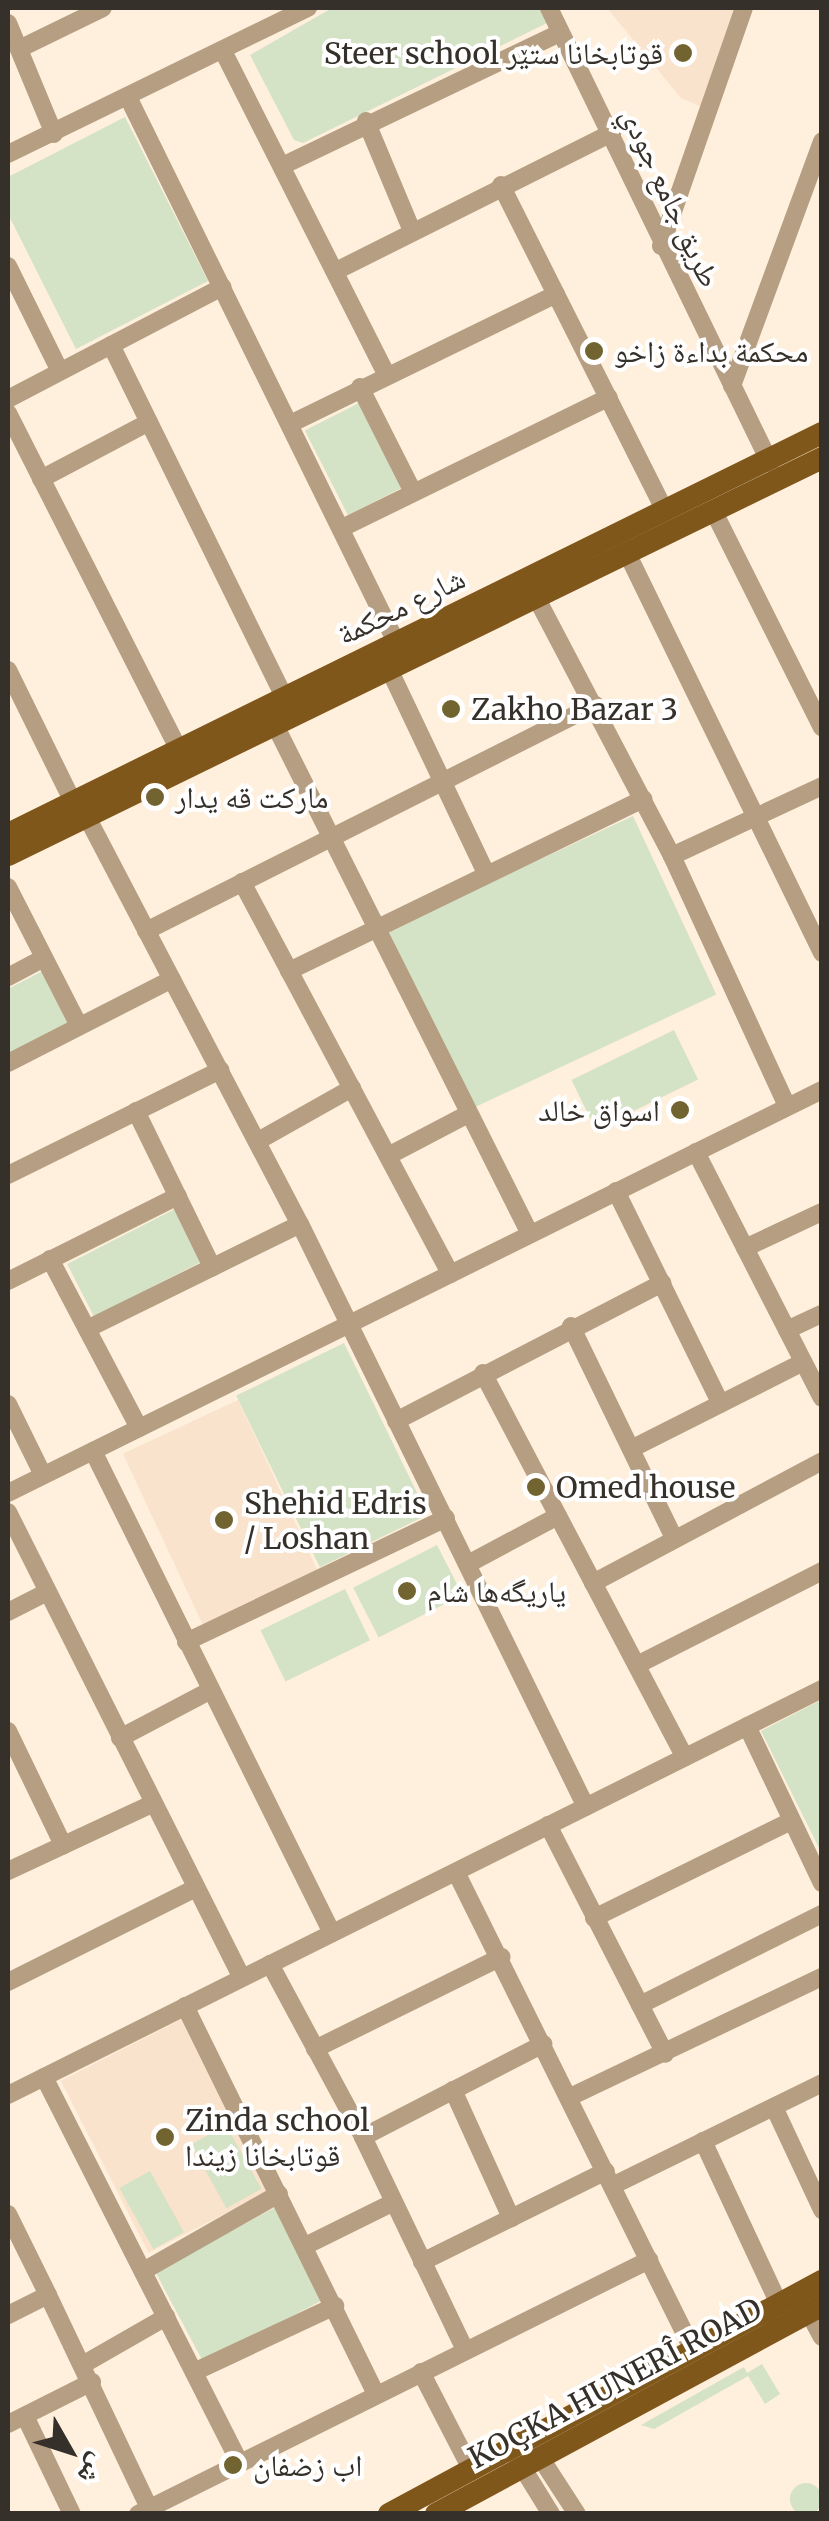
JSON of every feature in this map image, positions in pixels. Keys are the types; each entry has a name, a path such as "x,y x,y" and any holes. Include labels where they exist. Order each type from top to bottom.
{"main road":[{"name":"شارع محكمة","path":"8,855 179,750 664,510 770,463 822,433"},
{"name":"شارع محكمة","path":"8,834 80,809 274,726 822,458"},
{"path":"390,2514 822,2281"},
{"name":"KOÇKA HUNERÎ ROAD","path":"436,2514 815,2309"}],"street":[{"path":"19,49 104,8"},
{"path":"8,154 308,8"},
{"name":"طريق جامع جودي","path":"549,8 612,133 661,246 770,463"},
{"path":"661,246 744,8"},
{"path":"8,24 54,134"},
{"path":"282,166 366,121 559,33"},
{"path":"222,51 386,374"},
{"path":"128,97 396,642"},
{"path":"366,121 412,231"},
{"path":"336,272 501,185 612,133"},
{"path":"732,386 822,141"},
{"path":"501,185 664,510"},
{"path":"8,266 60,371"},
{"path":"8,377 12,397 222,286"},
{"path":"290,424 556,294"},
{"path":"111,345 284,698"},
{"path":"360,387 412,492"},
{"path":"342,528 609,397"},
{"path":"8,412 179,750"},
{"path":"41,479 149,422"},
{"path":"714,512 822,728"},
{"path":"627,554 822,953"},
{"path":"536,597 672,856 787,1106"},
{"path":"8,670 258,1141 586,1807"},
{"path":"390,670 440,783 486,873"},
{"path":"146,931 595,705"},
{"path":"274,726 327,840 530,1234"},
{"path":"672,856 822,786"},
{"path":"289,971 372,927 643,799"},
{"path":"242,882 450,1274"},
{"path":"8,887 79,1026"},
{"path":"8,977 43,958"},
{"path":"8,1063 172,978"},
{"path":"8,1176 220,1070"},
{"path":"258,1141 352,1088"},
{"path":"8,1492 822,1090"},
{"path":"136,1111 212,1267"},
{"path":"388,1156 468,1114"},
{"path":"696,1152 822,1398"},
{"path":"616,1192 721,1404"},
{"path":"8,1280 178,1196"},
{"path":"745,1248 822,1212"},
{"path":"87,1329 300,1224"},
{"path":"50,1259 139,1428"},
{"path":"396,1421 571,1326 662,1283"},
{"path":"787,1330 822,1314"},
{"path":"571,1326 673,1536"},
{"path":"631,1449 803,1362"},
{"path":"483,1373 685,1757"},
{"path":"8,1404 43,1475"},
{"path":"93,1451 332,1933"},
{"path":"593,1582 822,1460"},
{"path":"8,1512 242,1978"},
{"path":"468,1564 558,1516"},
{"path":"186,1642 446,1518"},
{"path":"637,1666 822,1571"},
{"path":"8,1612 47,1592"},
{"path":"8,2095 822,1689"},
{"path":"120,1738 211,1690"},
{"path":"747,1726 822,1883"},
{"path":"8,1731 12,1753 64,1845"},
{"path":"8,1871 152,1804"},
{"path":"594,1918 791,1821"},
{"path":"548,1826 665,2054"},
{"path":"456,1872 693,2350"},
{"path":"8,1982 194,1889"},
{"path":"640,2005 822,1914"},
{"path":"316,2049 501,1957"},
{"path":"270,1964 362,2137 465,2350"},
{"path":"570,2097 821,1979"},
{"path":"185,2006 376,2394"},
{"path":"362,2137 543,2044"},
{"path":"44,2077 240,2461"},
{"path":"422,2262 510,2218 703,2141 822,2083"},
{"path":"453,2090 510,2218"},
{"path":"774,2106 822,2210"},
{"path":"703,2141 779,2304"},
{"path":"145,2270 279,2194"},
{"path":"305,2246 392,2203"},
{"path":"8,2214 84,2364 146,2512 240,2461 650,2260"},
{"path":"8,2315 48,2294"},
{"path":"194,2372 335,2306"},
{"path":"815,2309 822,2337"},
{"path":"84,2364 166,2317"},
{"path":"421,2372 471,2469"},
{"path":"72,2514 16,2420 92,2382"},
{"path":"531,2462 551,2514"},
{"path":"531,2462 577,2514"}],"shaded area":[{"name":"Steer school قوتابخانا ستێر","path":"607,8 737,8 702,107 681,98"},
{"name":"Shehid Edris / Loshan","path":"238,1400 318,1572 203,1626 123,1454"},
{"name":"Zinda school قوتابخانا زیندا","path":"182,2019 270,2191 148,2253 61,2081"}],"green space":[{"path":"332,8 548,8 553,20 303,143 294,140 250,55"},
{"path":"125,117 208,281 76,349 8,214 8,177"},
{"path":"361,402 404,487 348,515 305,431"},
{"path":"633,816 716,995 472,1109 388,930"},
{"path":"54,965 81,1016 8,1054 8,989"},
{"path":"674,1030 698,1079 596,1129 572,1080"},
{"path":"175,1209 202,1262 94,1317 67,1264"},
{"path":"344,1343 428,1515 320,1567 236,1396"},
{"name":"ياريگه‌ها شام","path":"437,1545 462,1595 379,1638 353,1588"},
{"path":"345,1589 370,1640 286,1681 261,1630"},
{"path":"821,1700 821,1852 761,1731"},
{"path":"226,2125 261,2189 226,2208 191,2144"},
{"path":"150,2171 184,2232 153,2249 119,2188"},
{"path":"276,2207 325,2299 204,2363 155,2271"},
{"path":"762,2364 780,2394 765,2404 748,2376 654,2429 641,2425 744,2367 747,2373"},
{"path":"806,2483 817,2488 822,2499 817,2510 806,2515 795,2510 790,2499 795,2488"}],"place":[{"name":"Steer school قوتابخانا ستێر","path":"683,53"},
{"name":"محكمة بداءة زاخو","path":"594,351"},
{"name":"Zakho Bazar 3","path":"451,709"},
{"name":"ماركت قه يدار","path":"155,797"},
{"name":"اسواق خالد","path":"680,1110"},
{"name":"Omed house","path":"536,1487"},
{"name":"Shehid Edris / Loshan","path":"224,1520"},
{"name":"ياريگه‌ها شام","path":"407,1591"},
{"name":"Zinda school قوتابخانا زیندا","path":"165,2137"},
{"name":"اب زضفان","path":"233,2465"}]}
